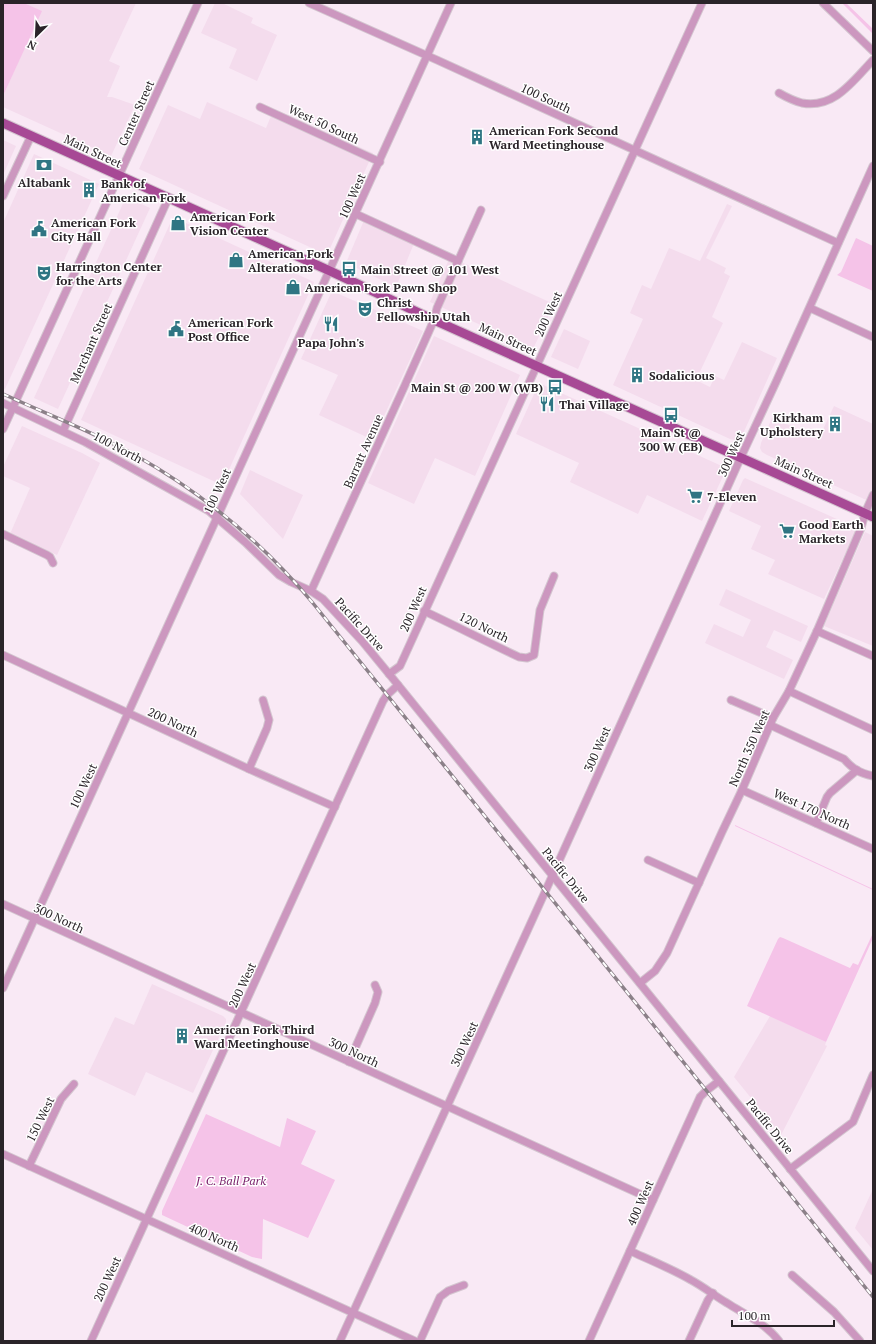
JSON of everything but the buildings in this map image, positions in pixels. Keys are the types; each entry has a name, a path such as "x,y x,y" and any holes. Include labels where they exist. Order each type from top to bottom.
{"main road":[{"name":"Main Street","path":"3,123 330,271 434,320 869,515"}],"street":[{"name":"Center Street","path":"3,429 198,3"},
{"name":"100 South","path":"309,3 838,244"},
{"name":"100 West","path":"3,988 451,3"},
{"name":"200 West","path":"389,674 400,666 702,3"},
{"path":"823,3 873,51"},
{"path":"779,93 800,103 824,102 840,94 873,60"},
{"name":"West 50 South","path":"260,107 380,162"},
{"path":"3,196 31,136"},
{"name":"300 West","path":"340,1341 810,308 873,166"},
{"name":"Merchant Street","path":"63,431 168,198"},
{"name":"Barratt Avenue","path":"311,591 434,320 437,308 481,210"},
{"path":"356,214 458,261"},
{"path":"810,308 873,337"},
{"name":"100 North","path":"3,404 63,431 196,502 218,518"},
{"name":"North 350 West","path":"640,983 655,970 667,953 742,790 773,718 789,691 817,631 861,528 869,515 873,495"},
{"name":"Pacific Drive","path":"218,518 279,575 311,591 322,599 362,641 873,1271"},
{"path":"3,534 47,554 52,563"},
{"name":"120 North","path":"424,611 519,657 527,658 534,655 540,610 554,576"},
{"path":"817,631 873,656"},
{"name":"200 North","path":"3,655 249,769 335,807"},
{"name":"200 West","path":"91,1341 383,701 387,694 398,685"},
{"path":"789,691 873,730"},
{"path":"249,769 269,720 263,700"},
{"path":"731,700 773,718"},
{"path":"770,725 844,759 851,767 862,774 873,776"},
{"path":"816,823 830,793 856,770"},
{"name":"West 170 North","path":"742,790 873,849"},
{"path":"648,860 699,883"},
{"name":"300 North","path":"3,904 653,1200"},
{"path":"349,1062 375,1003 378,992 375,985"},
{"path":"790,1169 853,1122 870,1093 873,1075"},
{"name":"400 West","path":"589,1341 700,1097 719,1081"},
{"name":"150 West","path":"29,1166 61,1099 74,1084"},
{"name":"400 North","path":"3,1154 415,1341"},
{"path":"630,1251 682,1274 763,1324 779,1341"},
{"path":"792,1275 834,1312 860,1341"},
{"path":"420,1341 440,1297 448,1291 464,1285"},
{"path":"689,1341 712,1293"}],"shaded area":[{"path":"24,3 136,3 109,61 120,66 107,97 112,97 135,105 111,156 3,107 3,96 41,11"},
{"path":"215,3 222,3 253,18 251,23 277,35 257,81 229,68 237,49 201,33"},
{"path":"207,102 266,128 274,109 373,153 327,255 139,169 168,105 200,119"},
{"path":"3,140 16,146 3,175"},
{"path":"34,154 99,184 5,389 3,388 3,223"},
{"path":"126,197 150,208 58,409 34,398"},
{"path":"727,204 732,206 706,258 726,268 724,273 730,276 712,317 723,323 696,380 710,387 715,376 724,380 742,342 777,358 742,436 736,440 730,439 613,385 643,319 630,313 642,285 651,289 669,248 700,261"},
{"path":"173,217 314,282 222,485 81,420"},
{"path":"365,218 415,241 396,287 346,263"},
{"path":"450,257 554,304 534,347 529,347 430,302"},
{"path":"332,291 423,331 373,440 319,415 338,375 301,359"},
{"path":"564,329 590,341 578,369 551,357"},
{"path":"434,336 520,375 475,476 435,458 414,504 368,483"},
{"path":"539,383 724,467 725,472 702,521 647,495 638,514 570,482 579,463 516,434"},
{"path":"834,406 873,424 873,503 767,455 762,452 760,448 772,418 819,438"},
{"path":"22,426 82,453 100,463 57,555 10,534 30,488 3,476 3,467"},
{"path":"250,470 303,495 283,539 240,494"},
{"path":"745,478 857,528 824,599 768,574 775,560 751,549 761,526 729,511"},
{"path":"865,532 873,536 873,646 824,626"},
{"path":"726,589 808,626 801,642 774,630 766,647 793,660 784,679 705,643 714,624 743,637 751,620 719,605"},
{"path":"152,984 223,1016 226,1019 226,1022 193,1093 146,1072 135,1096 88,1074 115,1017 134,1025"},
{"path":"770,1016 826,1042 825,1045 827,1046 781,1135 734,1077"},
{"path":"873,1189 873,1250 855,1228"}],"green space":[{"path":"3,3 24,3 42,11 3,96"},
{"path":"842,3 846,3 873,29 873,34"},
{"path":"856,238 873,246 873,291 837,275 841,272"},
{"path":"735,826 873,889 873,890"},
{"path":"873,933 873,938 826,1042 747,1006 780,937 850,968 853,963 858,965"},
{"name":"J. C. Ball Park","path":"206,1114 280,1147 287,1118 316,1131 301,1164 335,1180 308,1238 263,1219 262,1259 252,1257 162,1215 162,1211"}],"railway":[{"path":"3,394 70,423 135,455 160,470 185,486 230,520 273,559 312,602 873,1297"}],"place":[{"name":"American Fork Second Ward Meetinghouse","path":"477,137"},
{"name":"Altabank","path":"44,165"},
{"name":"Bank of American Fork","path":"89,190"},
{"name":"American Fork Vision Center","path":"178,223"},
{"name":"American Fork City Hall","path":"39,229"},
{"name":"American Fork Alterations","path":"236,260"},
{"name":"Main Street @ 101 West","path":"349,269"},
{"name":"Harrington Center for the Arts","path":"44,273"},
{"name":"American Fork Pawn Shop","path":"293,287"},
{"name":"Christ Fellowship Utah","path":"365,309"},
{"name":"Papa John's","path":"331,324"},
{"name":"American Fork Post Office","path":"176,329"},
{"name":"Sodalicious","path":"637,375"},
{"name":"Main St @ 200 W (WB)","path":"555,387"},
{"name":"Thai Village","path":"547,404"},
{"name":"Main St @ 300 W (EB)","path":"671,415"},
{"name":"Kirkham Upholstery","path":"835,424"},
{"name":"7-Eleven","path":"695,496"},
{"name":"Good Earth Markets","path":"787,531"},
{"name":"American Fork Third Ward Meetinghouse","path":"182,1036"}]}
